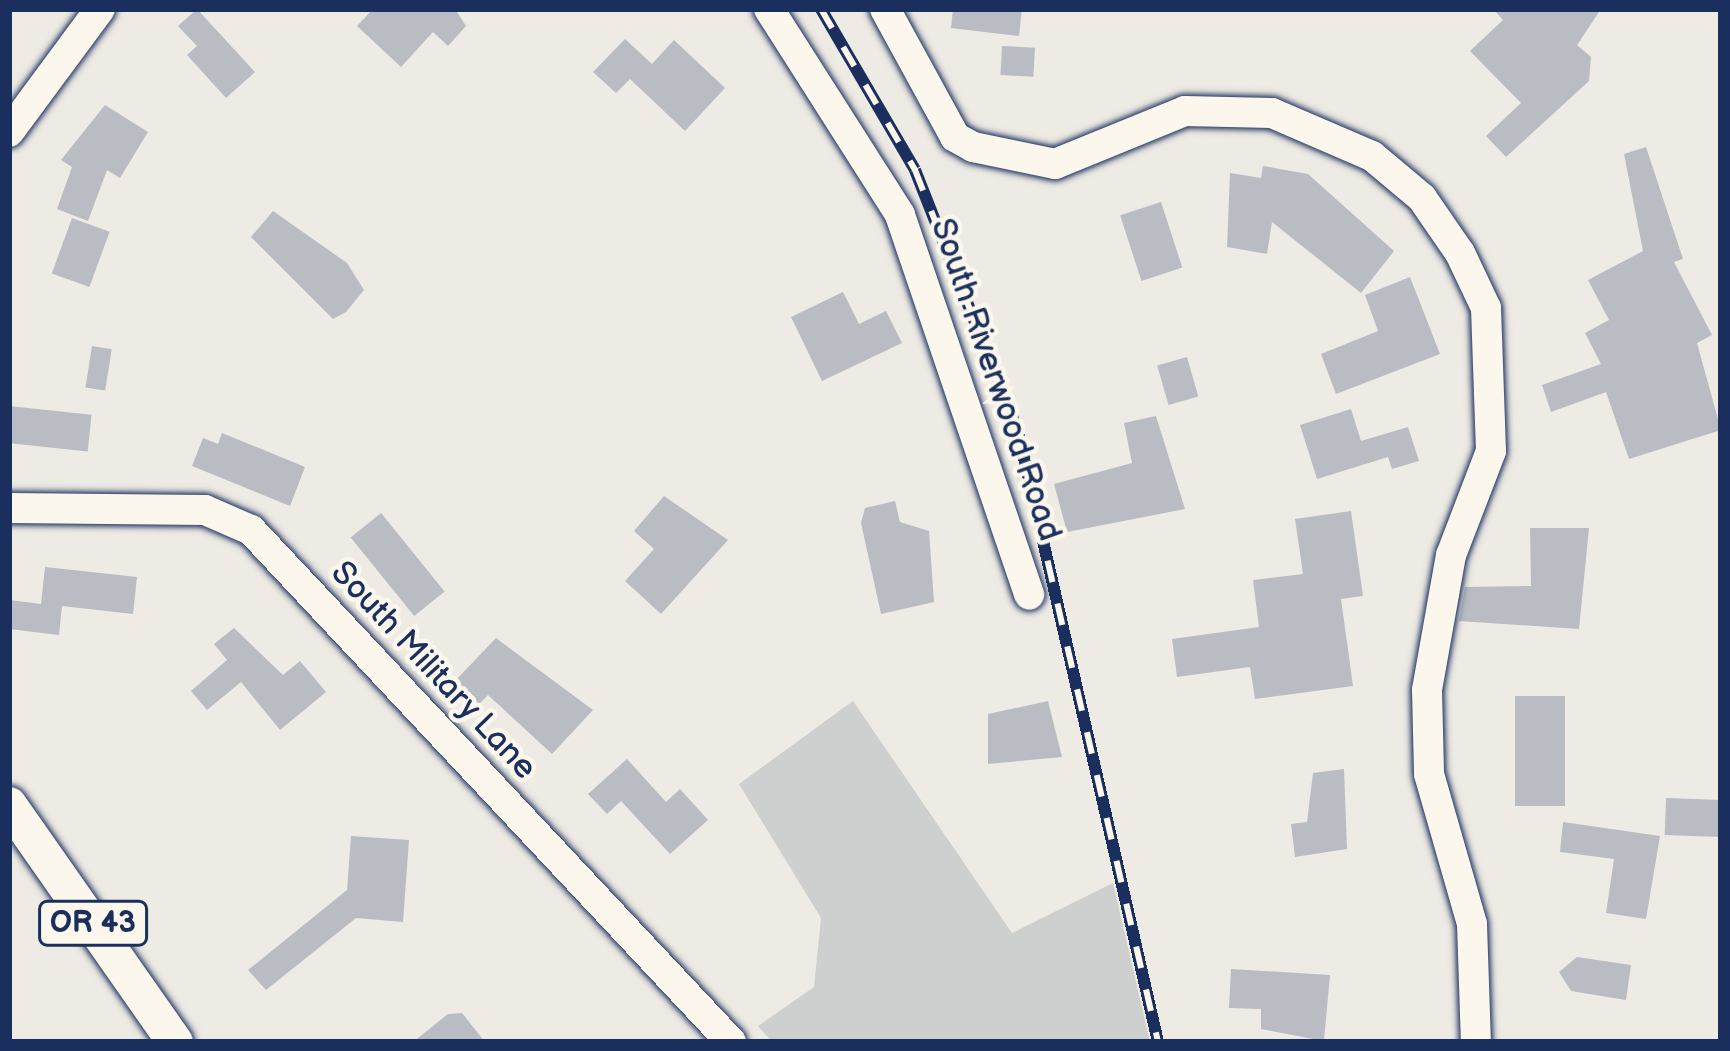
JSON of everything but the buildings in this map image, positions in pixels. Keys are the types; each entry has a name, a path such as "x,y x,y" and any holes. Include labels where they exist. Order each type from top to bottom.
{"main road":[{"name":"OR 43","path":"9,805 176,1042"}],"street":[{"path":"9,132 100,9"},
{"name":"South Riverwood Road","path":"769,9 900,215 1029,595"},
{"path":"885,9 955,136 973,147 1054,164 1173,114 1272,113 1372,156 1422,198 1460,253 1486,308 1491,451 1451,555 1428,732 1429,774 1472,924 1476,1042"},
{"name":"South Military Lane","path":"9,508 205,510 251,530 730,1042"}],"shaded area":[{"path":"853,701 1012,933 1113,883 1150,1042 772,1042 758,1026 814,987 821,918 739,784"}],"railway":[{"path":"821,9 915,170 1018,432 1158,1042"}]}
